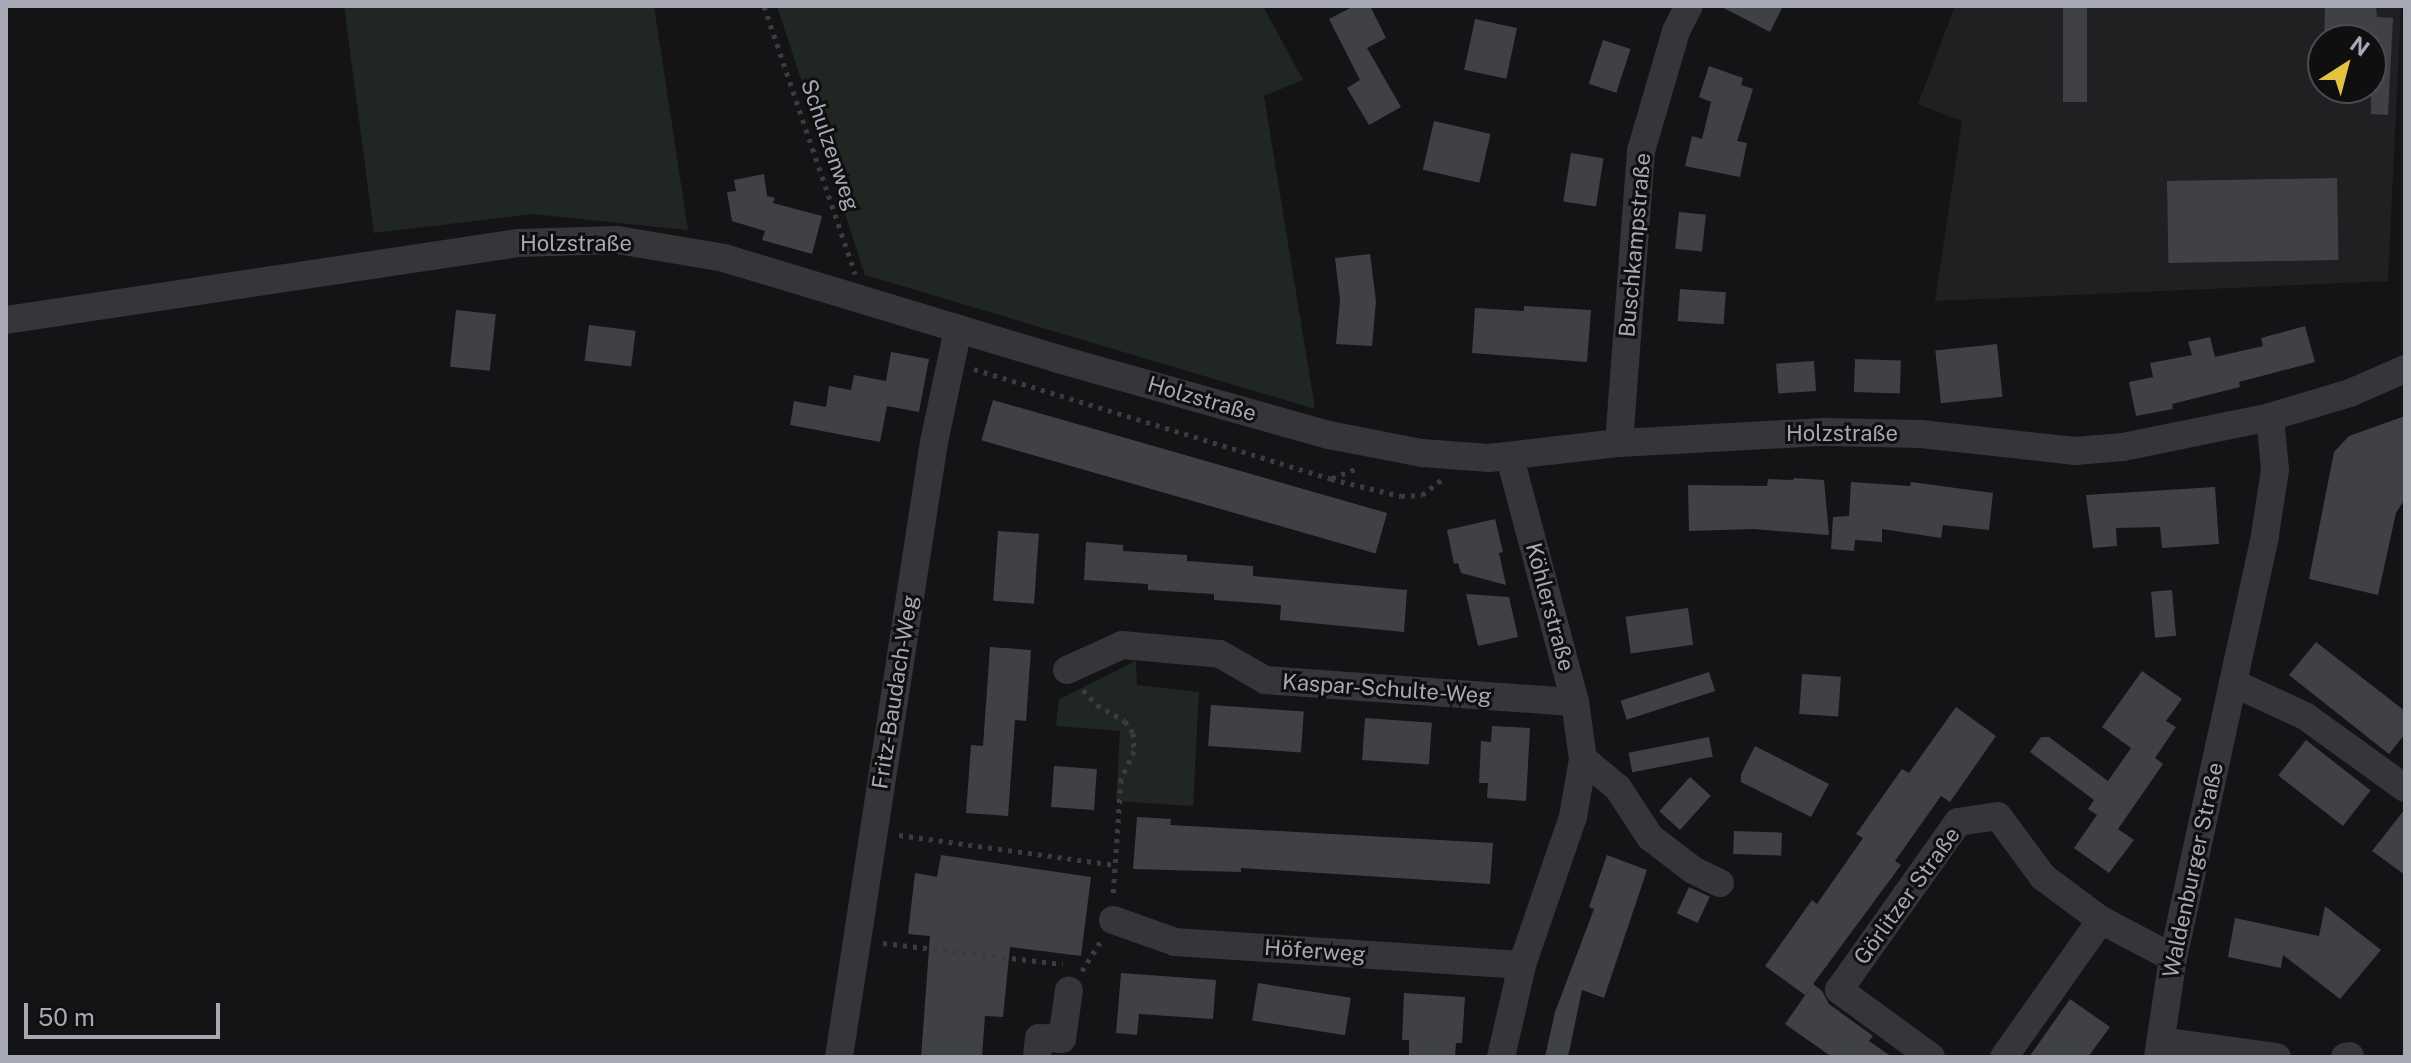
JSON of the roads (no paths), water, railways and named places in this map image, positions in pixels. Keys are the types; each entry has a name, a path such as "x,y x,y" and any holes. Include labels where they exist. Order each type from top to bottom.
{"street":[{"name":"Buschkampstraße","path":"1619,443 1641,151 1676,31 1689,6"},
{"name":"Holzstraße","path":"6,320 518,243 618,240 724,258 852,296 956,340 1329,435 1458,457 1510,457 1619,443 1825,432 1921,434 2075,451 2123,447 2270,417 2350,393 2405,369"},
{"name":"Fritz-Baudach-Weg","path":"839,1057 934,442 956,340"},
{"name":"Waldenburger Straße","path":"2159,1049 2173,958 2233,683 2275,470 2270,417"},
{"name":"Köhlerstraße","path":"1501,1057 1522,965 1573,817 1583,759 1575,702 1510,457"},
{"name":"Kaspar-Schulte-Weg","path":"1067,670 1122,645 1220,654 1265,680 1575,702"},
{"path":"2233,683 2305,716 2405,788"},
{"path":"1583,759 1618,788 1650,837 1693,870 1720,883"},
{"name":"Görlitzer Straße","path":"1931,1057 1839,990 1958,822 1998,816 2043,877 2101,920 2173,958"},
{"name":"Höferweg","path":"1113,920 1175,942 1522,965"},
{"path":"2004,1057 2101,920"},
{"path":"1037,1057 1039,1038 1062,1039 1069,990"},
{"path":"2159,1049 2277,1057"}]}
